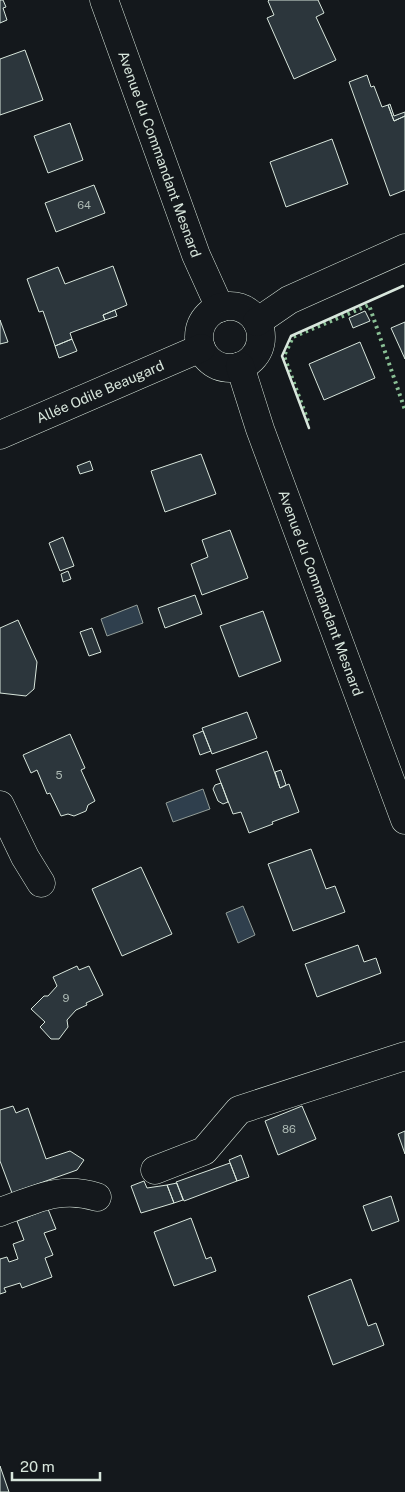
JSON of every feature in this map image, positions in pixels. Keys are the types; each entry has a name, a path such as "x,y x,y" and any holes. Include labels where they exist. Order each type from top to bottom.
{"street":[{"name":"Avenue du Commandant Mesnard","path":"104,0 196,255 220,308"},
{"path":"257,322 289,300 405,248"},
{"path":"228,306 237,307 252,315 257,322 260,332 260,343 256,353 249,361 240,366 231,368 221,366 206,356 201,348 200,328 204,319 211,312 228,306"},
{"name":"Allée Odile Beaugard","path":"0,435 201,348"},
{"name":"Avenue du Commandant Mesnard","path":"240,366 264,438 405,820"},
{"path":"0,805 25,857 41,882"},
{"path":"154,1170 204,1151 239,1110 405,1056"},
{"path":"0,1212 55,1193 76,1192 97,1197"}],"water":[{"path":"137,605 143,623 107,636 101,619"},
{"path":"203,789 210,809 173,822 166,803"},
{"path":"243,906 255,935 238,943 226,913"}],"building":[{"path":"0,0 3,0 6,7 3,8 7,20 0,23"},
{"path":"269,0 318,0 324,13 316,17 336,60 294,79 267,18 274,15"},
{"path":"25,50 43,100 0,115 0,59"},
{"path":"367,75 371,87 374,86 382,107 388,105 394,121 405,116 405,190 390,196 349,82"},
{"path":"390,104 394,116 405,112 405,116 394,121 388,105"},
{"path":"70,123 83,160 48,173 34,136"},
{"path":"332,139 348,184 286,207 270,162"},
{"path":"94,185 105,213 56,232 45,203"},
{"path":"113,266 127,305 103,315 105,320 70,333 72,339 55,346 43,311 39,312 27,279 58,267 65,284"},
{"path":"115,310 117,316 105,320 103,315"},
{"path":"365,311 370,321 353,328 349,318"},
{"path":"0,320 8,342 0,344"},
{"path":"405,322 405,359 391,328"},
{"path":"72,339 77,351 59,358 55,346"},
{"path":"360,342 375,378 324,400 309,364"},
{"path":"201,454 216,494 165,512 151,471"},
{"path":"90,461 93,470 80,474 77,466"},
{"path":"230,530 248,578 202,595 191,564 208,557 202,540"},
{"path":"63,537 74,566 60,571 49,543"},
{"path":"68,571 71,579 63,582 61,574"},
{"path":"195,595 202,614 165,628 158,608"},
{"path":"263,611 281,661 239,677 220,626"},
{"path":"18,620 37,662 34,689 26,696 0,693 0,628"},
{"path":"92,628 101,652 89,656 80,632"},
{"path":"247,712 257,738 212,754 202,728"},
{"path":"203,731 211,751 200,755 193,735"},
{"path":"70,734 85,768 81,770 95,801 88,805 86,811 74,816 68,814 61,816 50,793 47,794 37,770 31,773 23,755"},
{"path":"267,751 280,788 289,784 299,812 249,833 241,812 233,814 216,770"},
{"path":"281,770 286,785 280,788 275,772"},
{"path":"221,783 228,802 223,804 218,801 213,789 215,785"},
{"path":"311,849 326,889 335,886 345,912 293,931 268,864"},
{"path":"141,867 172,934 122,956 92,889"},
{"path":"358,945 364,962 376,958 381,973 317,997 305,964"},
{"path":"77,966 79,970 89,966 103,995 76,1010 67,1020 68,1027 59,1039 51,1039 40,1027 45,1022 31,1009 44,996 48,996 57,986 53,977"},
{"path":"13,1106 16,1113 28,1108 46,1159 70,1151 84,1160 77,1170 12,1193 0,1161 0,1110"},
{"path":"302,1106 316,1139 278,1155 265,1121"},
{"path":"405,1131 405,1154 398,1134"},
{"path":"241,1155 249,1177 237,1181 229,1160"},
{"path":"230,1163 237,1181 184,1201 176,1182"},
{"path":"144,1181 147,1188 167,1185 174,1203 141,1213 131,1186"},
{"path":"177,1183 183,1200 174,1203 167,1185"},
{"path":"391,1196 399,1221 372,1231 363,1206"},
{"path":"48,1209 56,1229 44,1233 53,1255 45,1258 52,1277 22,1288 20,1283 4,1288 6,1292 0,1294 0,1259 7,1257 9,1262 18,1259 13,1244 24,1240 17,1221"},
{"path":"191,1218 206,1259 211,1257 216,1271 174,1286 154,1232"},
{"path":"351,1279 368,1326 376,1323 384,1345 333,1365 308,1296"},
{"path":"0,1466 9,1492 0,1492"}],"hedge":[{"path":"308,421 284,356 293,337 369,305 405,410"}],"wall":[{"path":"309,428 282,356 291,336 403,286"}]}
